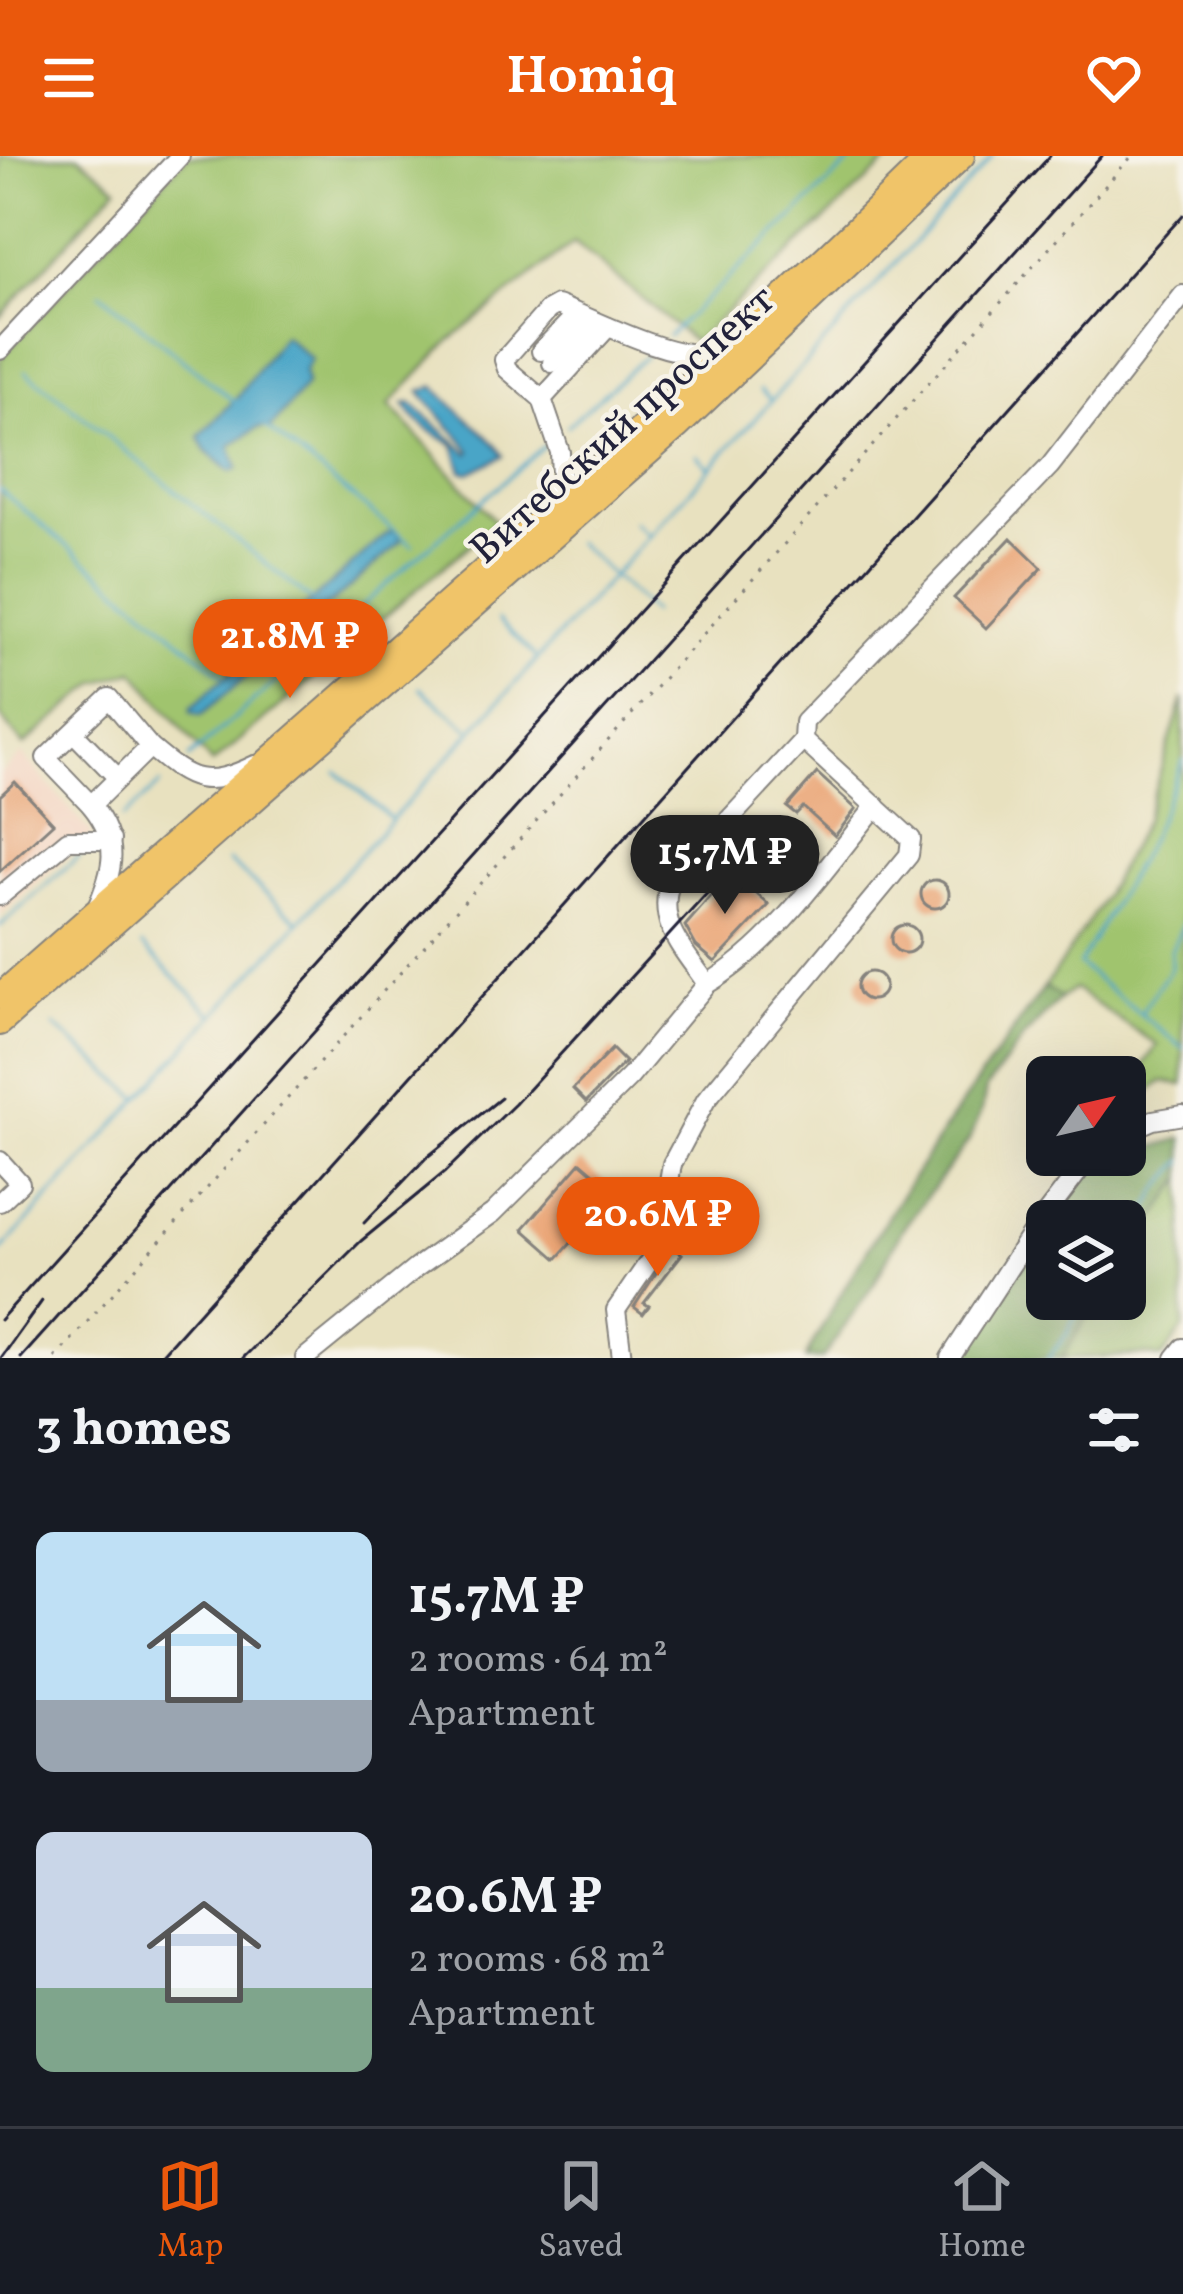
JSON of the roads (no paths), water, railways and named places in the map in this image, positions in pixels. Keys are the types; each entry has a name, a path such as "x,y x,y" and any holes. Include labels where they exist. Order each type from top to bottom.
{"main road":[{"name":"Витебский проспект","path":"3,991 537,524 791,292 931,156"},
{"name":"Витебский проспект","path":"0,1024 677,428 962,156"}],"street":[{"path":"0,350 180,156"},
{"path":"537,524 562,466 542,399 507,369 504,360 557,304 592,321 697,353 712,348 791,292"},
{"path":"706,984 672,932 663,904 670,883 803,740 804,722 1050,466 1180,299"},
{"path":"542,399 551,362 592,321"},
{"path":"551,362 592,321"},
{"path":"524,336 551,362"},
{"path":"94,913 112,868 111,840 91,805 46,758 109,698 150,747 182,772 223,781 270,758"},
{"path":"74,733 118,778"},
{"path":"622,1358 616,1310 656,1250 672,1164 706,1100 909,855 911,839 803,740"},
{"path":"91,805 150,747"},
{"path":"305,1358 493,1213 631,1077 706,984 735,967 761,941 876,806"},
{"path":"0,896 68,840 111,840"},
{"path":"1146,1123 1183,1115"},
{"path":"0,1161 20,1183 0,1202"},
{"path":"950,1358 1075,1176"},
{"path":"1175,1358 1183,1348"}],"water":[{"path":"283,335 311,359 304,371 306,385 272,427 257,428 230,446 238,468 231,472 206,451 199,437 239,395"},
{"path":"435,386 503,456 469,473 462,471 454,445 420,423 404,404 411,403 469,454 420,391"},
{"path":"389,532 397,533 401,542 334,601 293,628 251,673 201,715 191,712 191,708"}],"waterway":[{"path":"668,336 857,156"},
{"path":"0,1252 993,156"},
{"path":"100,293 234,401"},
{"path":"567,426 646,356"},
{"path":"26,371 315,603"},
{"path":"760,390 770,399"},
{"path":"265,426 413,546"},
{"path":"189,758 544,446"},
{"path":"697,455 709,467"},
{"path":"0,490 225,677"},
{"path":"634,522 647,534"},
{"path":"576,542 652,612"},
{"path":"322,609 332,617"},
{"path":"498,620 535,656"},
{"path":"420,688 469,729"},
{"path":"1183,760 1150,839 1079,965 1183,1048"},
{"path":"337,772 390,818"},
{"path":"123,818 160,784"},
{"path":"0,926 86,850"},
{"path":"228,861 298,921"},
{"path":"1141,1013 1171,968 1171,951 1183,924"},
{"path":"142,945 213,1015"},
{"path":"54,1026 139,1098"},
{"path":"1146,1213 1183,1161"},
{"path":"1048,1358 1074,1320"}],"railway":[{"path":"0,1320 1050,156"},
{"path":"21,1358 1102,156"},
{"path":"158,1358 1183,215"},
{"path":"243,1358 361,1241 445,1172 515,1104 743,854"},
{"path":"364,1223 426,1158 501,1098"},
{"path":"1,1358 42,1301"}]}
